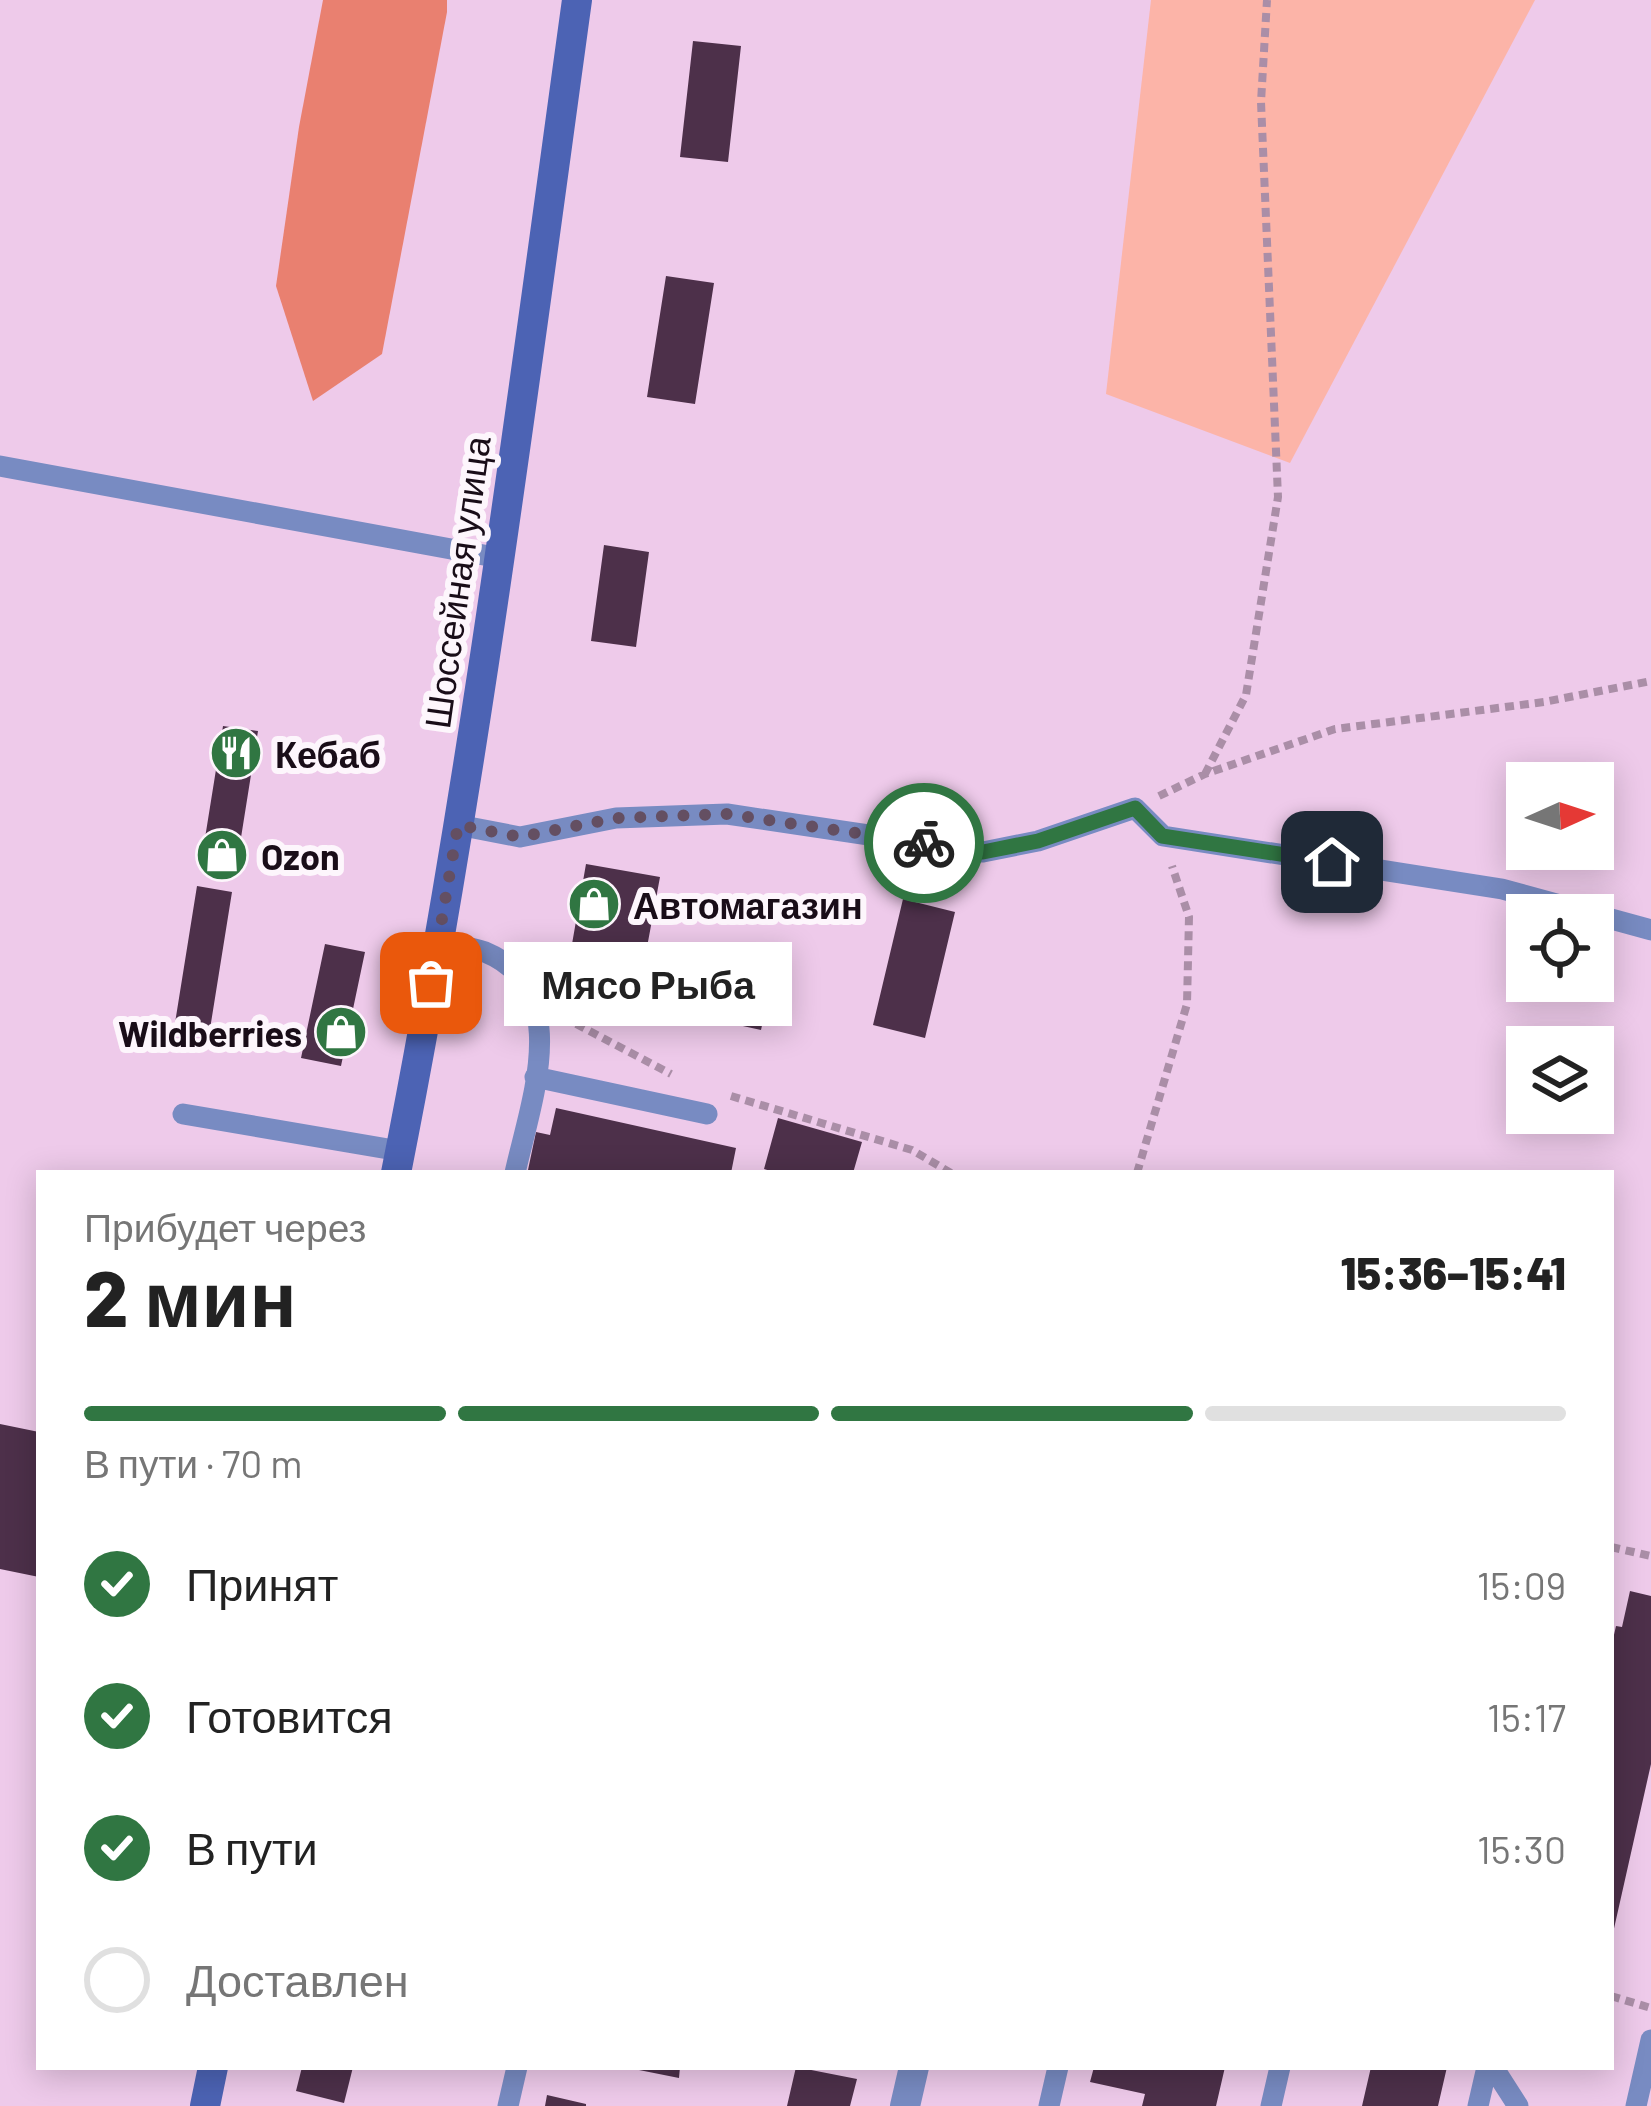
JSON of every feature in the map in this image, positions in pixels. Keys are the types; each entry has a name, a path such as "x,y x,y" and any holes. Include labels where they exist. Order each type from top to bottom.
{"street":[{"name":"Шоссейная улица","path":"398,1162 439,942 500,558 577,0"},
{"path":"205,2106 212,2070"},
{"path":"904,2106 913,2070"}],"lane":[{"path":"0,466 500,558"},
{"path":"458,825 520,837 616,818 727,814 983,852 1038,841 1135,808 1162,836 1502,889 1651,931"},
{"path":"439,942 486,952 514,970 535,1000 543,1036 516,1170"},
{"path":"535,1077 707,1114"},
{"path":"183,1114 398,1162"},
{"path":"1636,2106 1651,2040"},
{"path":"508,2106 516,2070"},
{"path":"1049,2106 1057,2070"},
{"path":"1271,2106 1279,2070"},
{"path":"1478,2106 1489,2070"},
{"path":"1492,2070 1518,2106"}],"path":[{"path":"1205,774 1246,695 1278,497 1261,102 1267,0"},
{"path":"1135,808 1205,774 1335,729 1544,702 1651,681"},
{"path":"1138,1170 1187,1004 1189,917 1162,836"},
{"path":"514,970 563,1017 687,1083"},
{"path":"710,1089 912,1150 946,1170"},
{"path":"1614,1547 1651,1556"},
{"path":"1614,1997 1651,2008"}],"shaded area":[{"path":"323,0 447,0 447,12 382,354 313,401 276,286"},
{"path":"1151,0 1535,0 1290,463 1106,394"}],"building":[{"path":"693,41 741,46 728,162 680,157"},
{"path":"666,276 714,283 695,404 647,397"},
{"path":"604,545 649,552 636,647 591,641"},
{"path":"223,726 258,731 236,869 201,863"},
{"path":"586,864 660,877 645,958 572,944"},
{"path":"197,886 232,892 210,1029 175,1023"},
{"path":"903,899 955,912 925,1038 873,1025"},
{"path":"325,944 365,952 341,1066 301,1058"},
{"path":"725,960 774,970 761,1030 711,1019"},
{"path":"556,1108 736,1148 732,1170 528,1170 536,1132 550,1135"},
{"path":"778,1118 862,1142 854,1170 764,1169"},
{"path":"0,1424 36,1431 36,1576 0,1569"},
{"path":"1630,1591 1651,1596 1651,1764 1614,1929 1614,1635 1616,1626 1622,1627"},
{"path":"301,2070 352,2070 344,2103 296,2091"},
{"path":"639,2070 680,2070 679,2078"},
{"path":"795,2070 857,2079 850,2106 787,2106"},
{"path":"1093,2070 1224,2070 1216,2106 1142,2106 1145,2094 1090,2082"},
{"path":"1370,2070 1446,2070 1438,2106 1362,2106"},
{"path":"547,2095 586,2104 586,2106 545,2106"}],"way so far":[{"path":"431,983 458,825 520,837 616,818 727,814 924,843"}],"place":[{"name":"Кебаб","path":"236,753"},
{"name":"Ozon","path":"222,855"},
{"name":"Автомагазин","path":"594,904"},
{"name":"Мясо Рыба","path":"431,983"},
{"name":"Wildberries","path":"341,1032"}],"route":[{"path":"924,843 983,852 1038,841 1135,808 1162,836 1332,862"}]}
